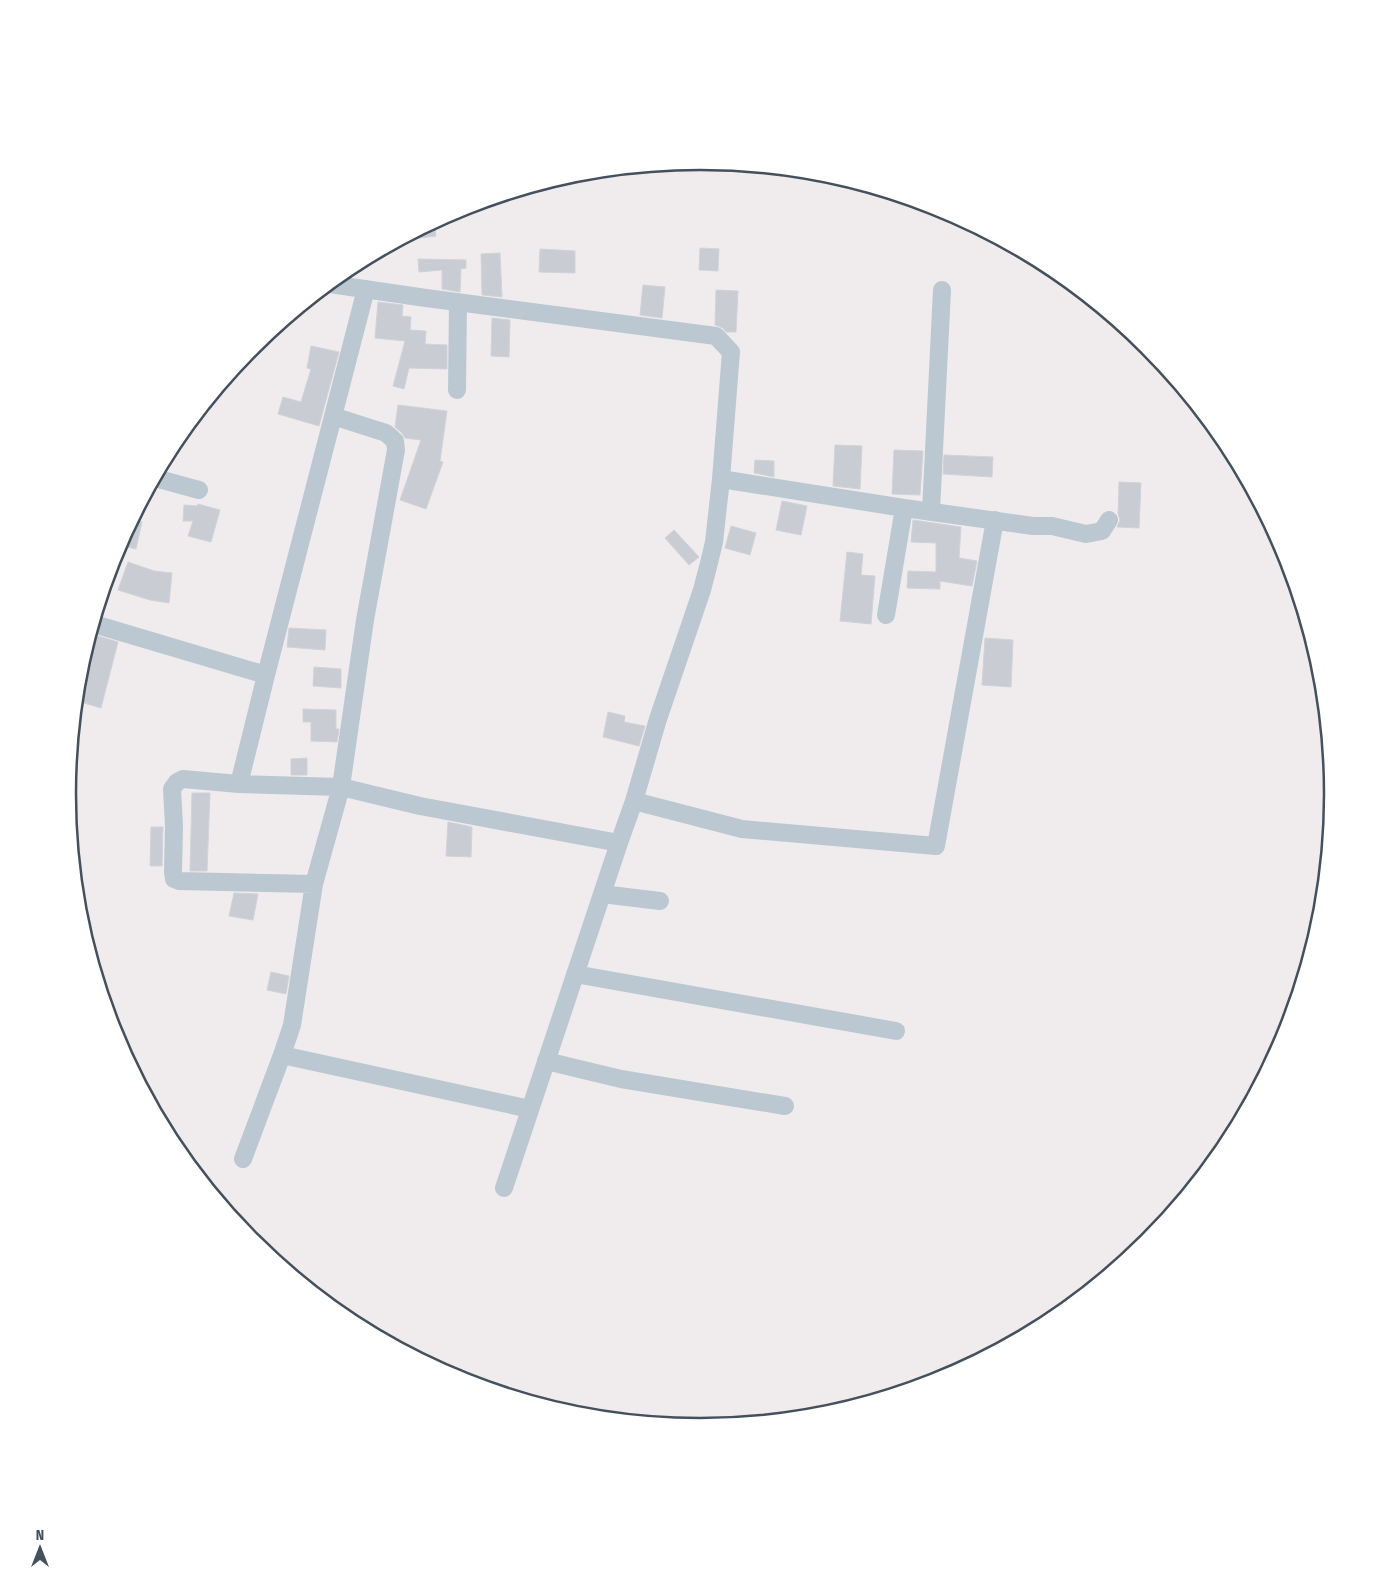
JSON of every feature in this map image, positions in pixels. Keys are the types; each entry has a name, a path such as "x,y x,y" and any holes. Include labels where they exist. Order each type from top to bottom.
{"street":[{"path":"339,285 716,336 731,352 714,542 702,590 658,719 634,801 618,843 504,1188"},
{"path":"239,784 366,289"},
{"path":"931,511 942,290"},
{"path":"457,390 458,302"},
{"path":"243,1159 292,1025 314,884 342,787 365,620 396,450 395,441 386,433 333,416"},
{"path":"721,478 904,508 1033,526 1052,526 1086,534 1102,531 1109,520"},
{"path":"161,480 199,490"},
{"path":"886,615 904,508"},
{"path":"634,801 742,829 936,846 995,520"},
{"path":"100,626 266,675"},
{"path":"314,884 179,881 174,879 172,789 183,779 239,784 342,787 420,806 618,843"},
{"path":"602,894 660,901"},
{"path":"576,974 896,1031"},
{"path":"282,1055 530,1109"},
{"path":"546,1061 621,1079 785,1106"}],"building":[{"path":"435,230 436,236 418,238"},
{"path":"700,248 719,249 718,271 699,270"},
{"path":"540,249 575,251 575,273 539,272"},
{"path":"500,253 502,297 482,295 481,254"},
{"path":"418,259 466,260 466,268 461,269 460,292 442,289 442,270 419,272"},
{"path":"643,285 665,287 662,318 640,315"},
{"path":"716,290 738,291 736,332 726,332 723,328 715,325"},
{"path":"378,302 403,305 402,316 411,317 410,330 426,331 425,344 447,345 447,369 409,368 404,389 393,386 405,341 375,338"},
{"path":"492,318 510,320 509,357 491,356"},
{"path":"311,346 339,352 319,426 278,414 283,397 301,402 311,369 307,368"},
{"path":"398,405 447,411 440,461 443,462 426,509 400,500 421,440 405,438 395,427"},
{"path":"835,445 862,446 860,489 833,486"},
{"path":"894,450 923,451 920,495 892,494"},
{"path":"944,455 993,457 992,477 943,474"},
{"path":"755,460 774,461 774,477 754,473"},
{"path":"1119,482 1141,483 1139,528 1117,527 1120,520 1118,514"},
{"path":"782,501 807,506 801,535 776,530"},
{"path":"198,504 220,510 211,542 188,536 193,521 183,521 184,505 197,506"},
{"path":"913,520 961,527 959,558 977,561 972,586 940,581 940,589 907,588 908,571 936,572 936,543 911,542"},
{"path":"139,521 142,522 136,549 128,547"},
{"path":"731,526 756,533 750,555 725,548"},
{"path":"674,530 699,557 689,565 665,538"},
{"path":"847,552 863,554 861,575 875,576 871,624 840,621"},
{"path":"128,562 154,571 172,573 169,603 150,600 118,590"},
{"path":"289,628 326,630 325,650 287,647"},
{"path":"97,636 118,642 101,708 83,703 88,672"},
{"path":"985,638 1013,640 1011,687 982,685"},
{"path":"314,667 341,669 341,688 313,686"},
{"path":"303,709 336,710 336,729 339,729 337,742 311,741 311,722 303,722"},
{"path":"608,712 625,716 624,722 645,726 639,746 603,737"},
{"path":"307,758 307,775 291,775 291,759"},
{"path":"192,793 210,793 207,871 190,871"},
{"path":"448,822 472,827 471,857 446,856"},
{"path":"151,827 163,827 162,866 150,866"},
{"path":"234,893 258,894 253,920 229,916"},
{"path":"271,972 289,976 286,994 267,990"}]}
